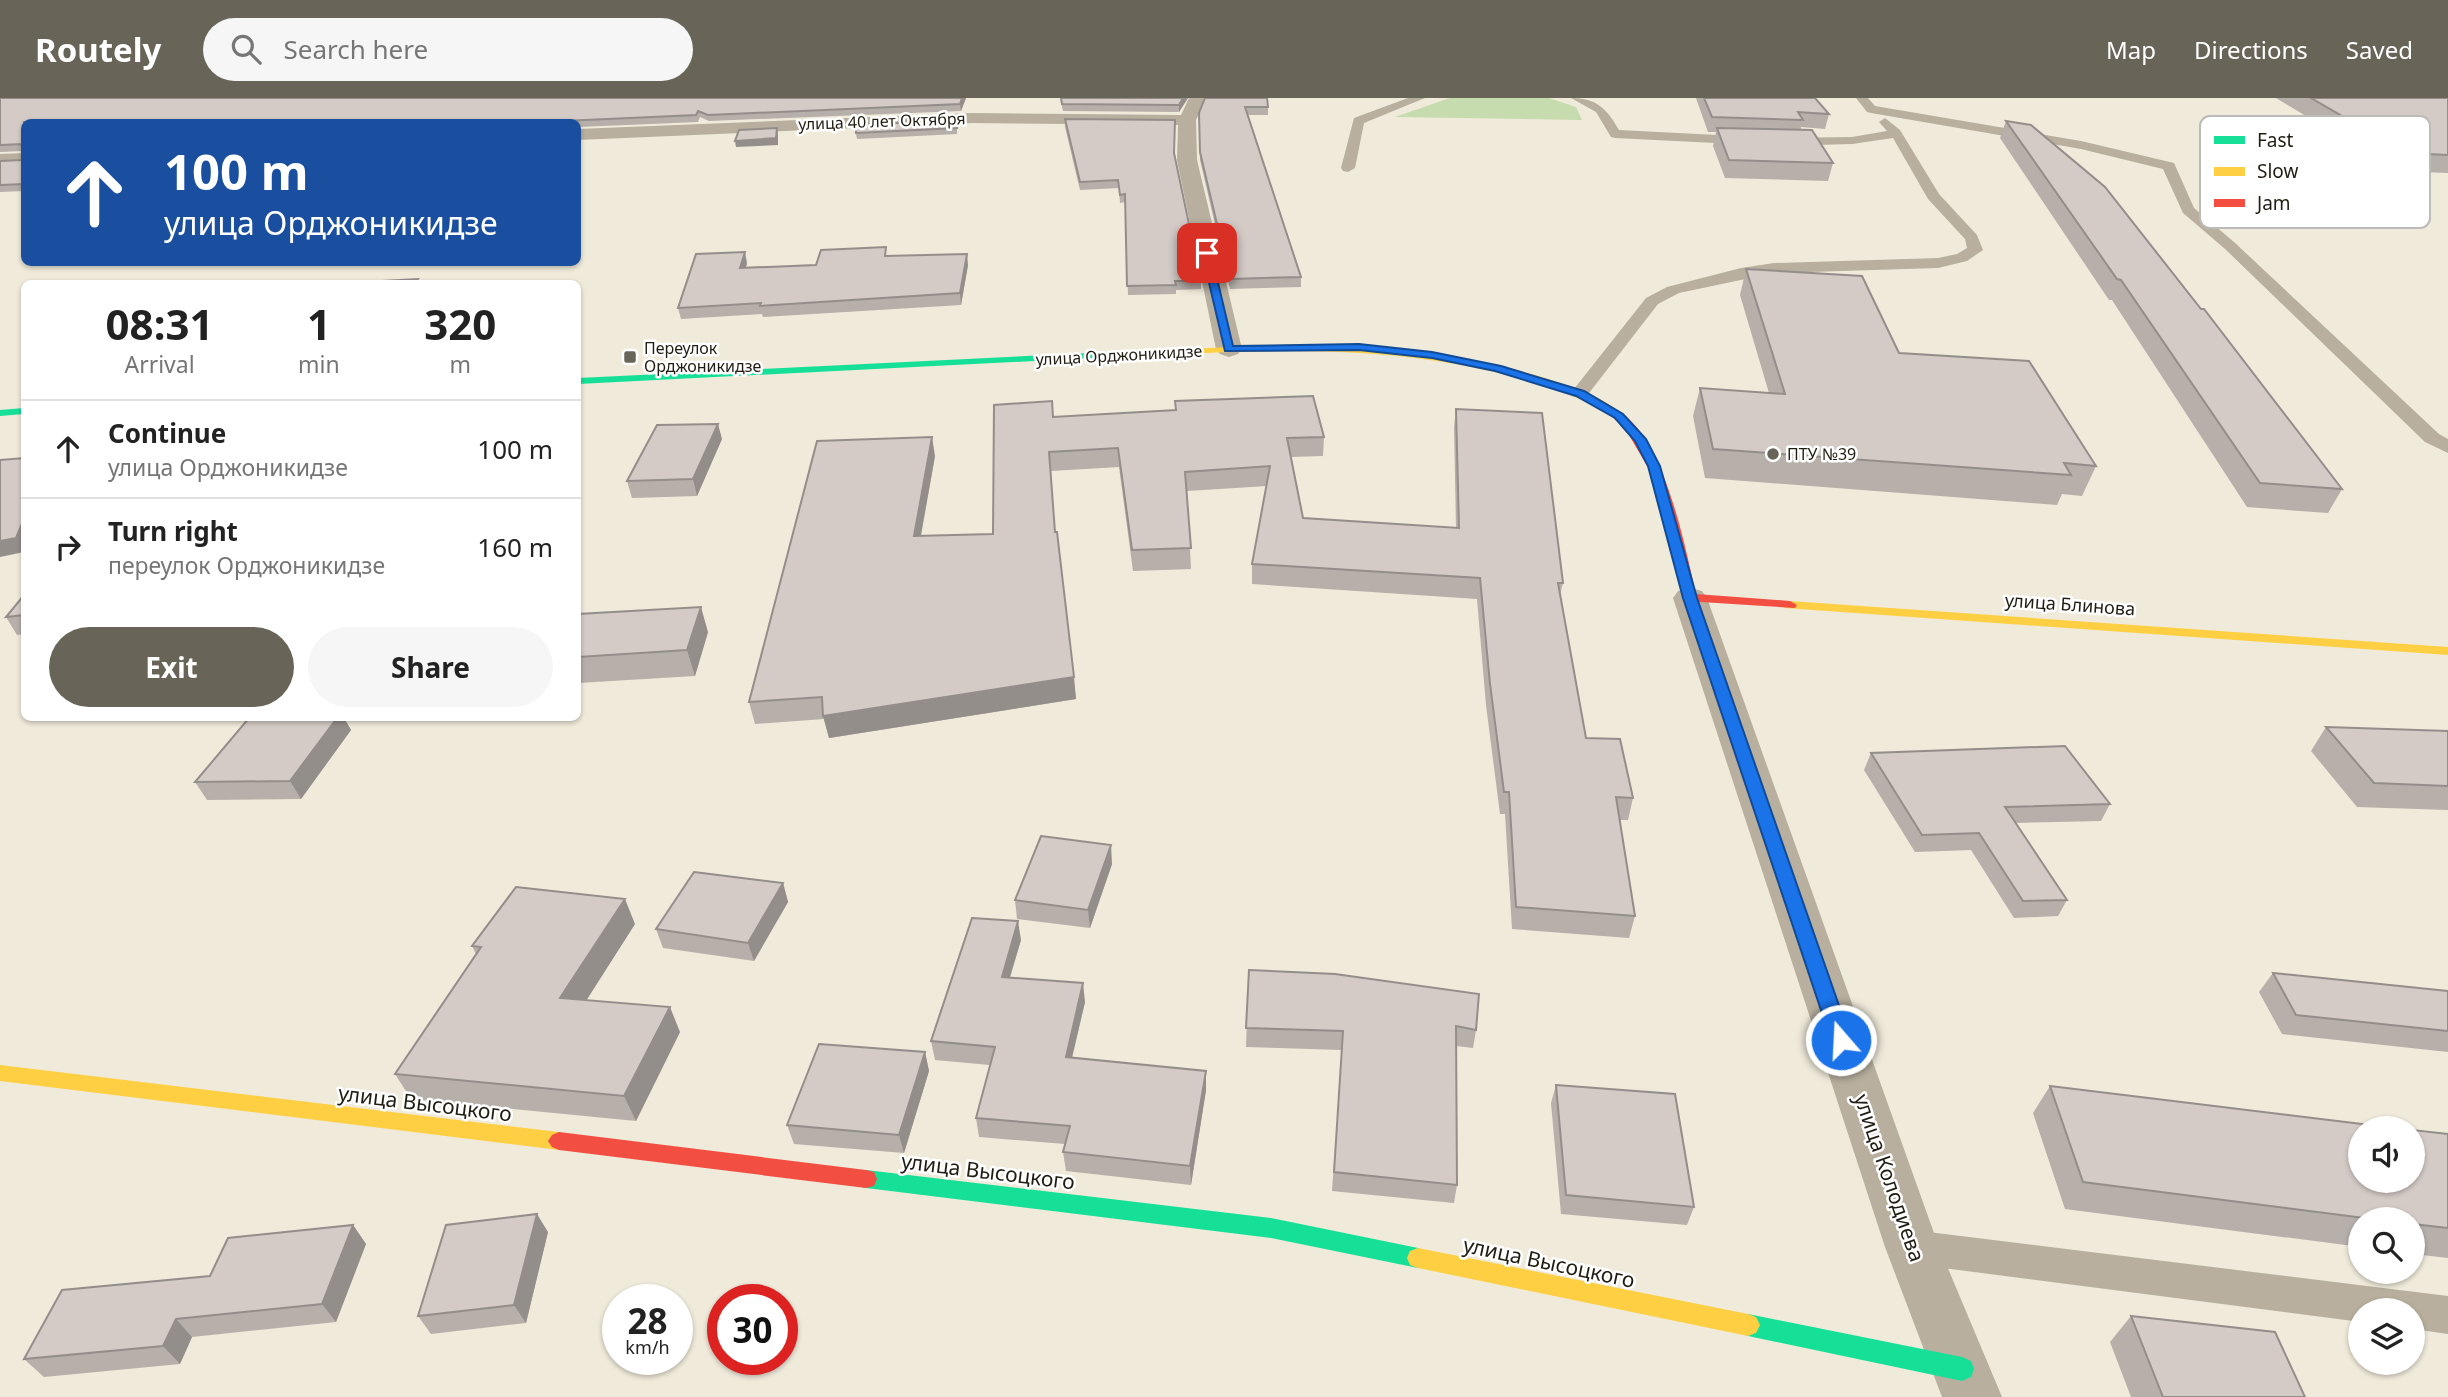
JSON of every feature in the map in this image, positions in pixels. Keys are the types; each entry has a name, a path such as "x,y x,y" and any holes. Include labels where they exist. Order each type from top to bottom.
{"main road":[{"name":"улица Орджоникидзе","path":"581,382 1229,349 1359,347 1432,355 1497,368 1580,394 1619,416 1640,439 1654,466 1690,598"},
{"path":"0,413 21,411"},
{"name":"улица Блинова","path":"1690,598 2448,650"},
{"name":"улица Высоцкого","path":"0,1073 1271,1228 1967,1383"}],"street":[{"path":"1198,98 1187,120 1187,160 1229,349"},
{"name":"улица 40 лет Октября","path":"581,135 972,118 1187,120"},
{"path":"0,160 21,159"},
{"name":"улица Колодиева","path":"1690,598 1912,1247 1967,1383"}],"lane":[{"path":"1348,168 1357,121 1419,98"},
{"path":"1577,98 1601,110 1615,134 1776,142 1802,139 1875,141 1896,133"},
{"path":"1580,394 1652,301 1673,290 1774,268 1938,263 1962,258 1975,250 1972,238 1933,196 1896,133 1867,103"},
{"path":"1867,103 2081,145 2169,166 2188,210 2200,220"},
{"path":"2209,228 2432,438 2448,447"},
{"path":"1912,1247 2448,1315"}],"green space":[{"path":"1450,98 1549,98 1576,107 1582,120 1395,117"}],"building":[{"path":"0,98 962,98 960,104 708,115 698,111 696,115 581,120 21,119 21,144 0,145"},
{"path":"1061,98 1183,98 1179,105 1062,104"},
{"path":"1205,98 1267,98 1268,107 1245,107 1301,277 1230,279 1200,152 1199,113"},
{"path":"1704,98 1815,98 1829,114 1798,112 1803,120 1712,117"},
{"path":"2311,98 2448,98 2448,155 2430,154 2430,116 2342,116"},
{"path":"1065,119 1175,120 1174,153 1201,281 1175,281 1176,285 1127,286 1125,194 1120,195 1118,180 1080,182"},
{"path":"956,120 957,128 856,133 856,125"},
{"path":"2006,121 2031,125 2105,187 2201,309 2204,309 2342,489 2260,483 2121,280 2117,279"},
{"path":"777,128 776,138 735,141 739,130"},
{"path":"1717,128 1812,130 1833,163 1729,160"},
{"path":"21,160 21,184 0,185 0,161"},
{"path":"886,247 885,256 967,254 960,293 760,306 761,303 678,308 696,254 745,252 740,268 816,265 821,250"},
{"path":"1746,269 1862,276 1899,353 2029,361 2096,466 2064,463 2071,475 1713,449 1700,388 1785,394"},
{"path":"1313,396 1324,437 1287,438 1303,518 1459,528 1456,409 1542,413 1563,583 1558,583 1586,738 1620,739 1633,798 1616,797 1635,916 1516,907 1509,792 1504,792 1480,578 1252,564 1270,466 1185,472 1191,548 1132,550 1118,448 1049,452 1055,532 1074,677 823,716 822,697 749,702 817,441 932,437 914,536 993,534 994,405 1052,401 1053,417 1176,410 1175,401"},
{"path":"718,424 693,479 627,481 657,425"},
{"path":"21,458 21,526 16,538 0,541 0,460"},
{"path":"21,599 21,615 6,617"},
{"path":"701,607 687,650 581,657 581,614"},
{"path":"246,721 335,721 290,781 195,782"},
{"path":"2326,727 2448,731 2448,786 2374,783"},
{"path":"2065,746 2110,804 2005,807 2067,900 2023,901 1979,833 1922,835 1871,753"},
{"path":"1041,836 1111,845 1088,910 1015,900"},
{"path":"694,872 783,883 748,943 656,929"},
{"path":"516,887 625,899 560,998 670,1007 624,1096 395,1074 481,947 472,946"},
{"path":"972,918 1018,921 1002,977 1083,983 1066,1057 1206,1071 1190,1166 1063,1152 1070,1126 976,1118 995,1047 931,1041"},
{"path":"1249,970 1335,974 1479,994 1476,1030 1456,1026 1457,1185 1334,1172 1343,1031 1246,1028"},
{"path":"2273,973 2448,991 2448,1031 2296,1015"},
{"path":"819,1044 925,1052 899,1135 787,1125"},
{"path":"1556,1085 1675,1094 1694,1207 1566,1195"},
{"path":"2050,1086 2348,1122 2348,1193 2425,1193 2425,1131 2448,1134 2448,1228 2425,1225 2425,1207 2348,1207 2348,1216 2083,1182"},
{"path":"537,1214 514,1305 418,1316 446,1225"},
{"path":"353,1225 322,1304 176,1319 163,1346 24,1359 62,1290 210,1276 228,1238"},
{"path":"2131,1316 2275,1332 2305,1397 2163,1397"}],"traffic: fast":[{"path":"581,381 1109,355"},
{"path":"0,413 21,411"},
{"path":"866,1179 1271,1228 1418,1258"},
{"path":"1748,1325 1962,1369"}],"traffic: slow":[{"path":"1109,355 1262,348 1363,349 1413,354 1463,362 1540,380 1577,393 1613,412"},
{"path":"1790,605 2448,651"},
{"path":"0,1073 559,1141"},
{"path":"1418,1258 1748,1325"}],"traffic: jam":[{"path":"1613,412 1630,428 1656,471 1673,524 1690,598 1790,605"},
{"path":"559,1141 866,1179"}],"place":[{"name":"Переулок Орджоникидзе","path":"630,357"},
{"name":"ПТУ №39","path":"1773,454"}],"route":[{"path":"1207,253 1229,349 1359,347 1432,355 1497,368 1580,394 1619,416 1640,439 1654,466 1690,598 1841,1040"}]}
